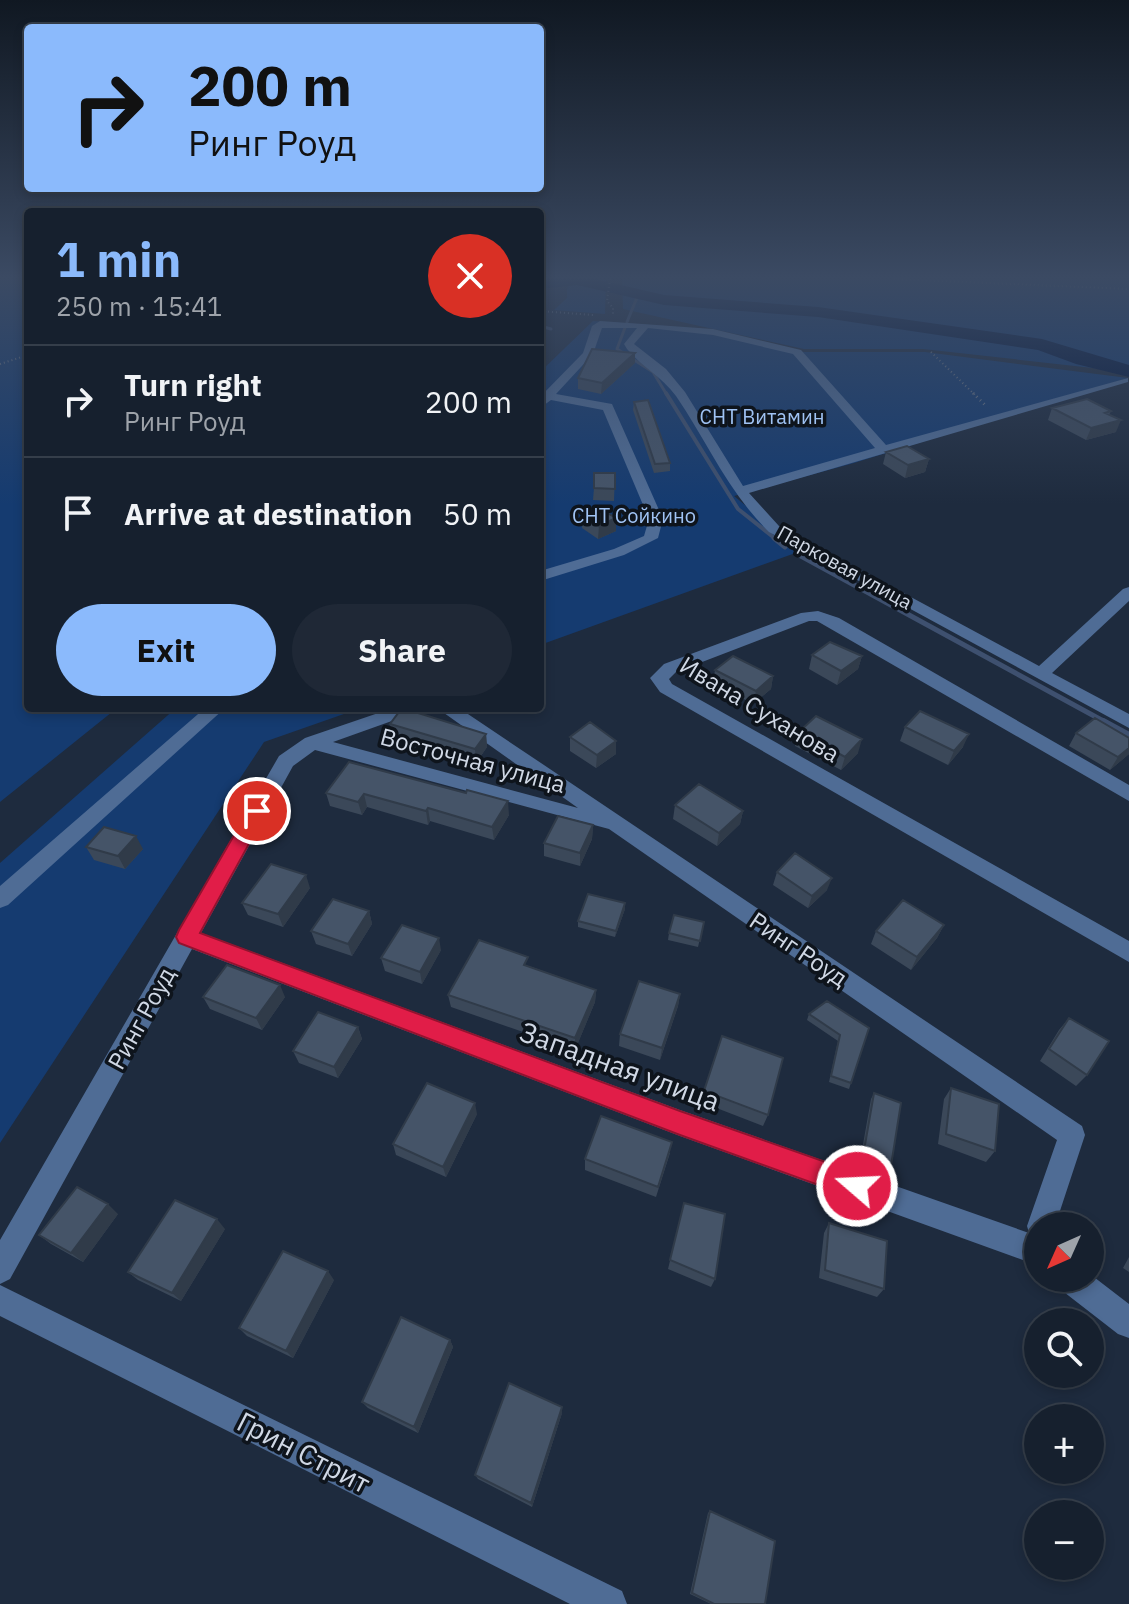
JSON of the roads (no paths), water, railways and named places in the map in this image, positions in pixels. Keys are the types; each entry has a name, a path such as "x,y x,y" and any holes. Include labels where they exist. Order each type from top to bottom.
{"street":[{"path":"544,400 588,354"},
{"name":"Парковая улица","path":"636,354 665,373 752,511 774,529 1129,722"},
{"path":"799,354 883,450"},
{"path":"739,492 1124,380"},
{"path":"544,400 608,407 656,519 651,538 619,552 544,575"},
{"path":"1041,674 1129,592"},
{"name":"Ивана Суханова","path":"1129,794 833,621 818,616 807,616 670,668 659,678 666,688 1129,952"},
{"path":"0,899 211,712"},
{"name":"Ринг Роуд","path":"0,1269 286,761 312,743 400,712"},
{"name":"Ринг Роуд","path":"452,712 1072,1135 1047,1212"},
{"name":"Восточная улица","path":"312,743 621,828"},
{"name":"Западная улица","path":"187,937 665,1118 1024,1236"},
{"path":"1089,1292 1129,1323"},
{"name":"Грин Стрит","path":"0,1300 609,1604"}],"waterway":[{"path":"625,354 653,372 667,395"},
{"path":"1066,354 1129,371"},
{"path":"666,393 738,509 777,540"},
{"path":"774,538 785,547"},
{"path":"799,555 1107,723"},
{"path":"1103,721 1129,735"}],"park label":[{"name":"СНТ Витамин","path":"762,416"},
{"name":"СНТ Сойкино","path":"634,515"}]}
